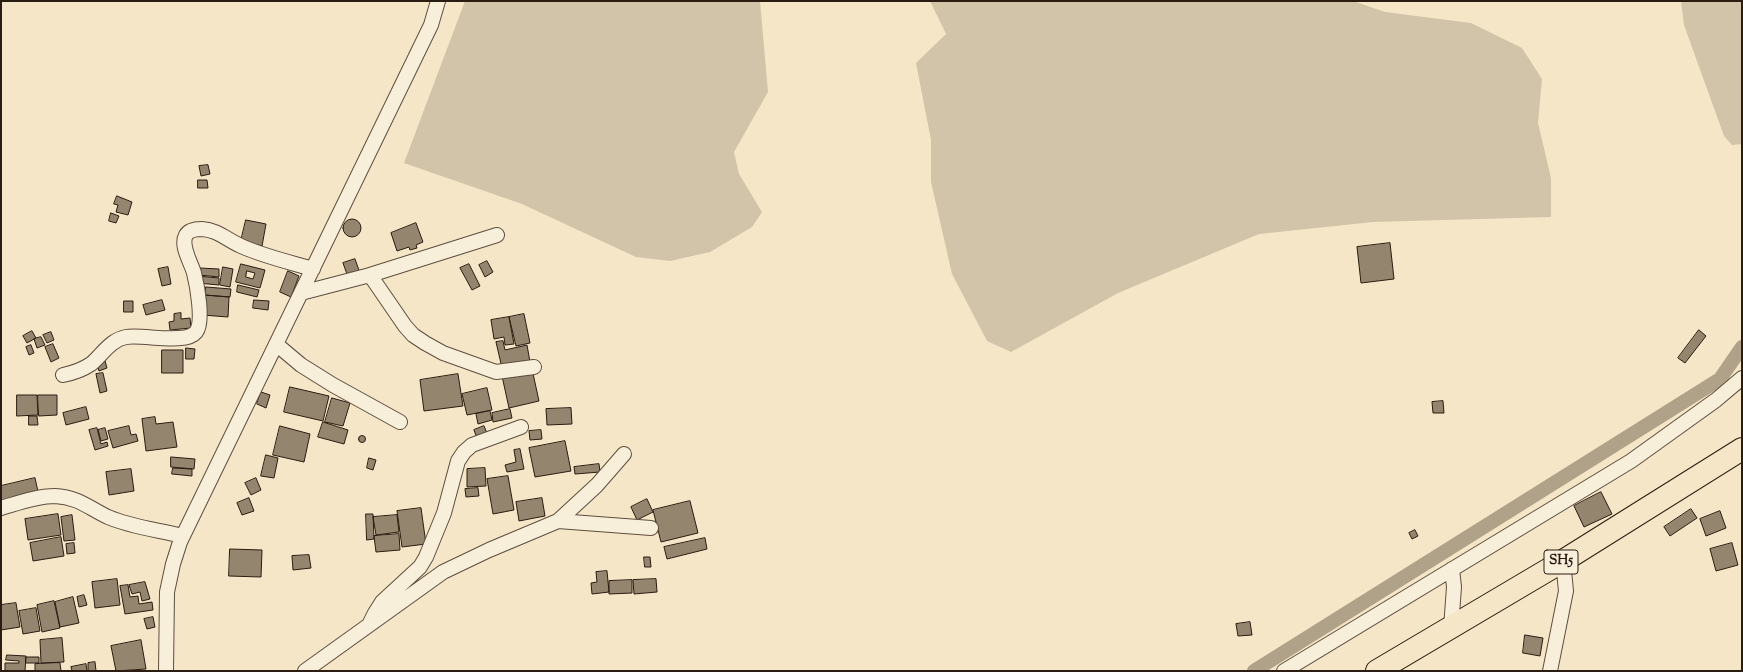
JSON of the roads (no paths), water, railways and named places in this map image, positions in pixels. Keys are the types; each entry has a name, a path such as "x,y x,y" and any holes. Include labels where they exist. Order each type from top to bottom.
{"main road":[{"name":"SH5","path":"1377,671 1563,561 1742,449"}],"street":[{"path":"166,671 167,592 173,564 183,536 431,25 438,1"},
{"path":"63,375 83,369 91,364 114,341 124,337 148,336 185,338 195,333 199,328 200,319 198,291 194,273 185,248 186,234 192,230 203,229 221,234 240,246 313,269"},
{"path":"301,293 370,276 497,235"},
{"path":"370,276 405,326 413,335 424,343 443,353 496,372 534,367"},
{"path":"276,344 308,369 400,422"},
{"path":"1284,671 1631,461 1716,400 1742,378"},
{"path":"368,627 382,602 420,567 426,557 444,513 458,461 464,452 472,445 521,427"},
{"path":"305,671 443,572 489,550 558,521 598,485 624,454"},
{"path":"1,508 37,498 53,496 68,497 79,500 109,517 183,536"},
{"path":"558,521 651,528"},
{"path":"1550,671 1566,590 1563,561"},
{"path":"1451,628 1454,588 1452,569"}],"waterway":[{"path":"1254,671 1720,379 1742,347"}]}
